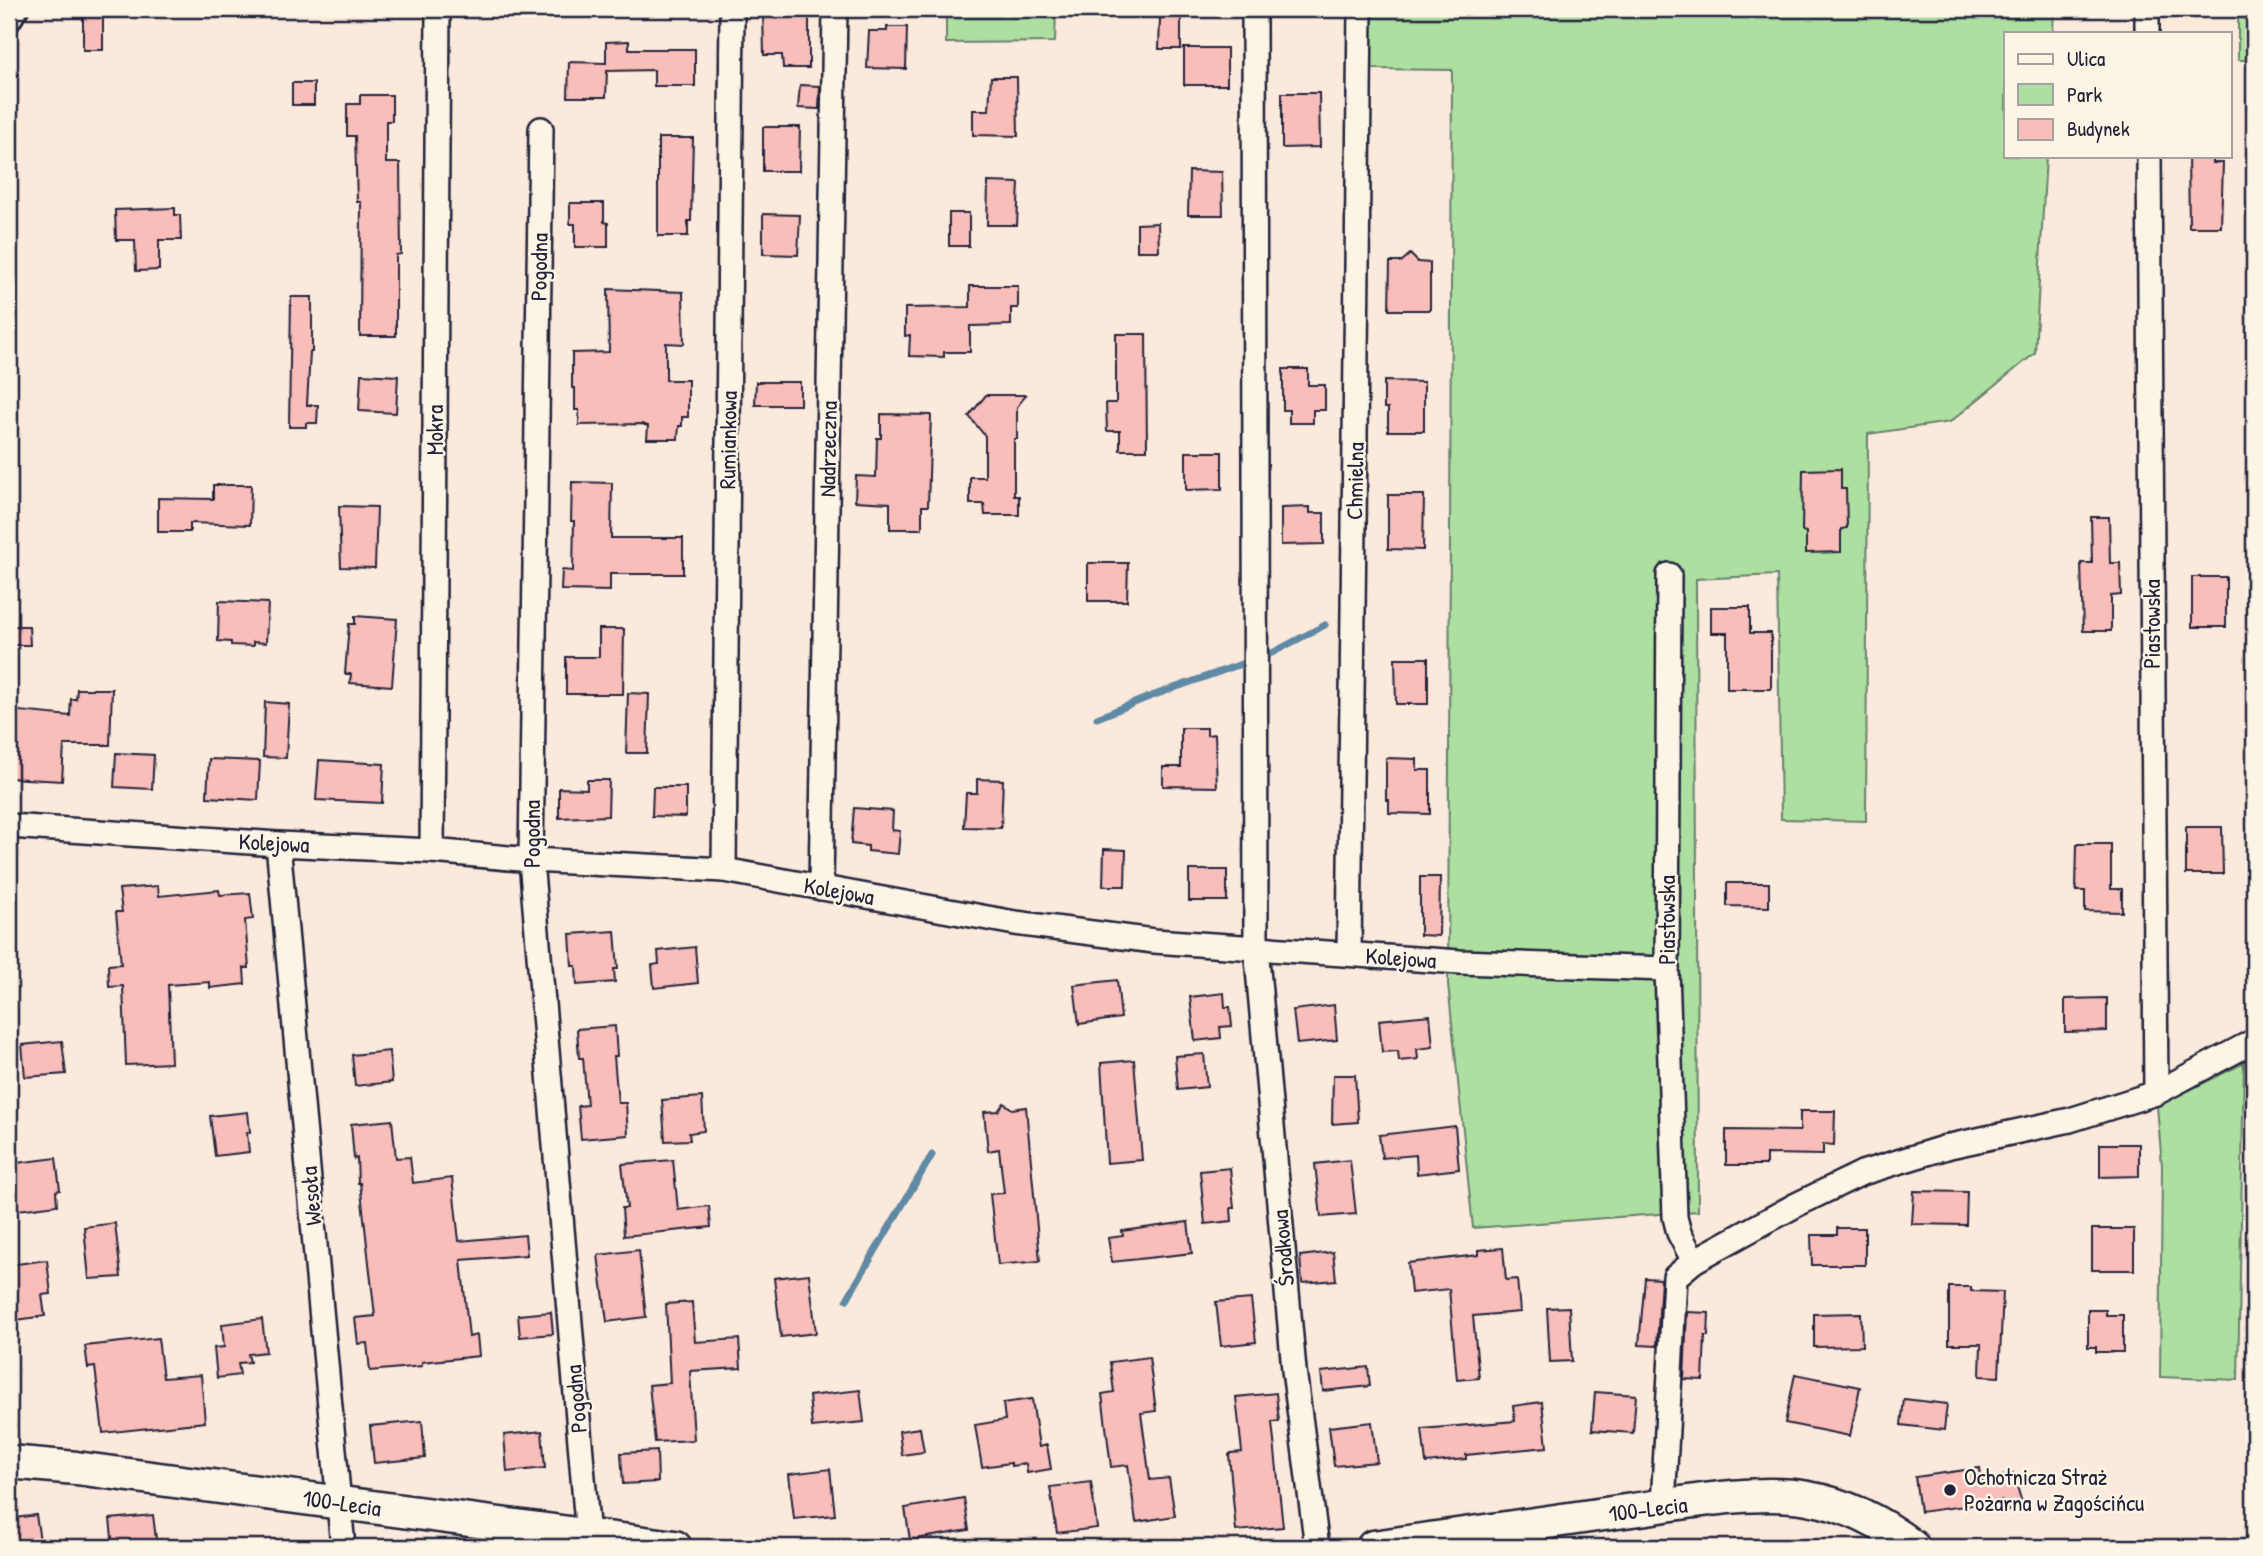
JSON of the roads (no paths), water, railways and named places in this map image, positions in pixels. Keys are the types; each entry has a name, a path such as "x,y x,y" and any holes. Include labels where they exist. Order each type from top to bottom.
{"street":[{"name":"Mokra","path":"432,851 438,9"},
{"name":"Rumiankowa","path":"724,870 732,9"},
{"name":"Nadrzeczna","path":"821,888 835,9"},
{"name":"Środkowa","path":"1254,9 1256,947 1294,1370 1318,1547"},
{"name":"Chmielna","path":"1349,954 1360,9"},
{"path":"2147,9 2147,32"},
{"name":"Pogodna","path":"541,129 531,859 589,1542"},
{"name":"Piastowska","path":"2149,158 2156,1093"},
{"name":"Piastowska","path":"1669,575 1667,969 1675,1217 1679,1233 1694,1261"},
{"name":"Kolejowa","path":"9,825 724,870 1015,923 1154,941 1460,962 1667,969"},
{"name":"Wesoła","path":"278,844 343,1547"},
{"path":"1663,1506 1675,1277 1694,1261 1796,1205 1862,1173 1950,1146 2070,1120 2156,1093 2254,1041"},
{"name":"100-Lecia","path":"9,1462 76,1468 339,1503 589,1542 675,1547"},
{"name":"100-Lecia","path":"1387,1546 1503,1538 1663,1506 1768,1495 1805,1497 1851,1509 1893,1531 1913,1547"}],"lane":[{"path":"9,31 23,9"}],"waterway":[{"path":"1097,718 1272,653 1325,625"},
{"path":"847,1299 932,1155"}],"place":[{"name":"Ochotnicza Straż Pożarna w Zagościńcu","path":"1950,1490"}]}
